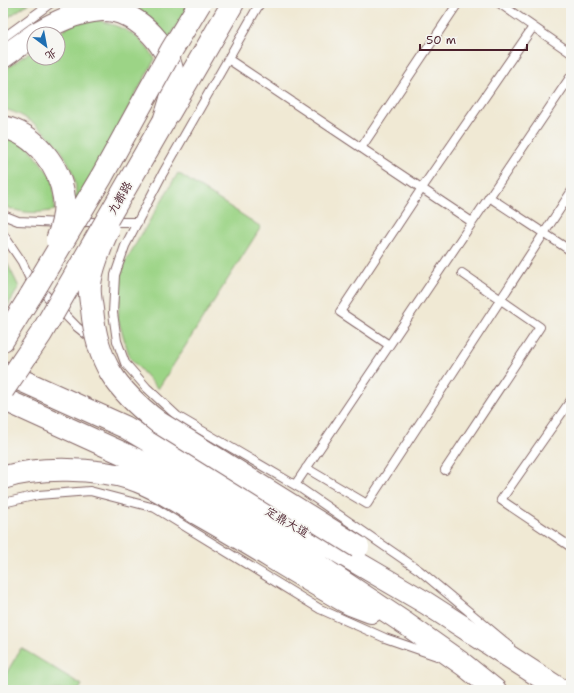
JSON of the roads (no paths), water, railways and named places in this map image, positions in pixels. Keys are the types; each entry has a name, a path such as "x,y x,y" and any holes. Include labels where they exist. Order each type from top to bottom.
{"main road":[{"path":"46,26 77,3"},
{"path":"3,340 102,176 171,51 200,3"},
{"name":"九都路","path":"3,390 41,334 233,3"},
{"path":"49,26 58,21 82,12 103,10 124,15 143,25 163,48 173,73 172,92 164,122"},
{"path":"3,57 26,41"},
{"path":"3,127 27,136 44,153 55,169 64,198 62,226 31,295"},
{"path":"126,187 105,236 90,285 93,324 101,355 114,379 133,402 158,422 358,547 426,603"},
{"name":"定鼎大道","path":"3,372 125,427 426,603 562,690"},
{"name":"定鼎大道","path":"3,399 179,479 268,532 406,624 464,665 495,690"},
{"path":"3,478 12,475 57,469 97,472 132,479 160,492 205,517 350,604 406,624"}],"lane":[{"path":"3,38 51,3"},
{"path":"125,363 117,341 113,313 115,275 125,246 163,173 260,3"},
{"path":"361,148 458,3"},
{"path":"499,3 571,53"},
{"path":"389,345 340,312 422,188 533,26"},
{"path":"228,59 472,222"},
{"path":"295,485 571,76"},
{"path":"306,468 367,504 571,192"},
{"path":"489,197 571,251"},
{"path":"3,215 18,221 40,223 138,222"},
{"path":"3,234 12,244 30,279 77,327 125,363 147,388 177,416 295,485 419,570 562,690"},
{"path":"445,470 540,326 462,273"},
{"path":"571,400 501,500 571,547"},
{"path":"3,503 38,495 90,491 155,508 320,609 385,638 464,665"}]}
